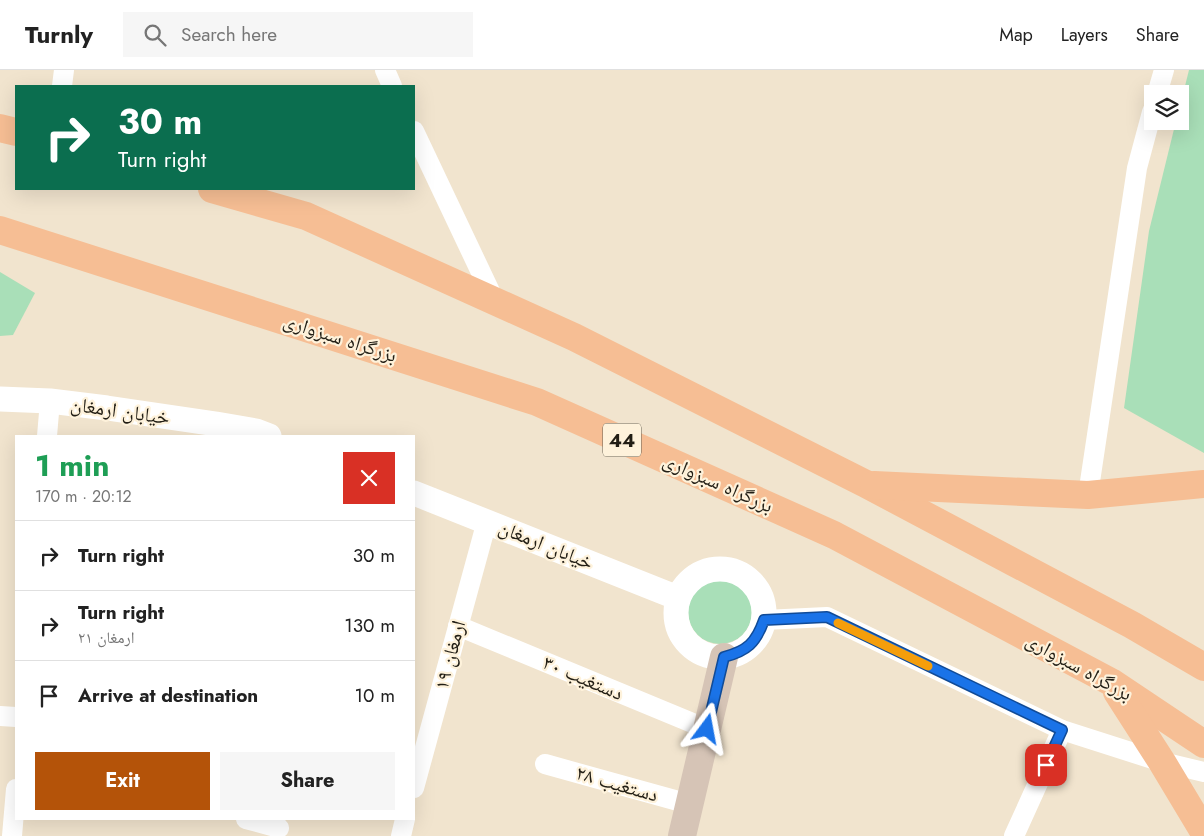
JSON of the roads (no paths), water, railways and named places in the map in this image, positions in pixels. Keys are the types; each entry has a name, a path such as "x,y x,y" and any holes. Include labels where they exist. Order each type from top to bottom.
{"highway":[{"path":"0,128 15,132"},
{"path":"215,190 306,216 574,337 866,484 1123,621 1204,667"},
{"name":"بزرگراه سبزواری","path":"0,230 537,402 834,535 1111,682 1204,744"},
{"path":"866,484 1088,495 1204,484"},
{"path":"1111,682 1204,832"}],"main road":[{"path":"682,836 724,657"}],"street":[{"path":"62,85 64,70"},
{"path":"385,70 392,85"},
{"path":"1160,85 1164,70"},
{"path":"1088,495 1137,168 1147,130"},
{"path":"415,133 495,302"},
{"name":"خیابان ارمغان","path":"0,399 50,401 216,424 260,435"},
{"path":"47,435 50,401"},
{"name":"خیابان ارمغان","path":"415,493 678,598"},
{"name":"ارمغان ۱۹","path":"415,781 421,736 458,626 487,521"},
{"path":"724,569 738,572 750,580 759,592 764,606 764,620 759,634 750,645 738,653 724,657 709,656 696,650 685,640 678,627 676,612 678,598 685,585 696,575 710,570 724,569"},
{"path":"764,620 827,617 1062,730 1162,762 1204,772"},
{"name":"دستغیب ۳۰","path":"458,626 707,729"},
{"path":"0,716 15,717"},
{"path":"1014,836 1062,730"},
{"name":"دستغیب ۲۸","path":"545,764 689,804"},
{"path":"12,836 15,801"},
{"path":"250,820 280,828"},
{"path":"401,836 406,820"}]}
